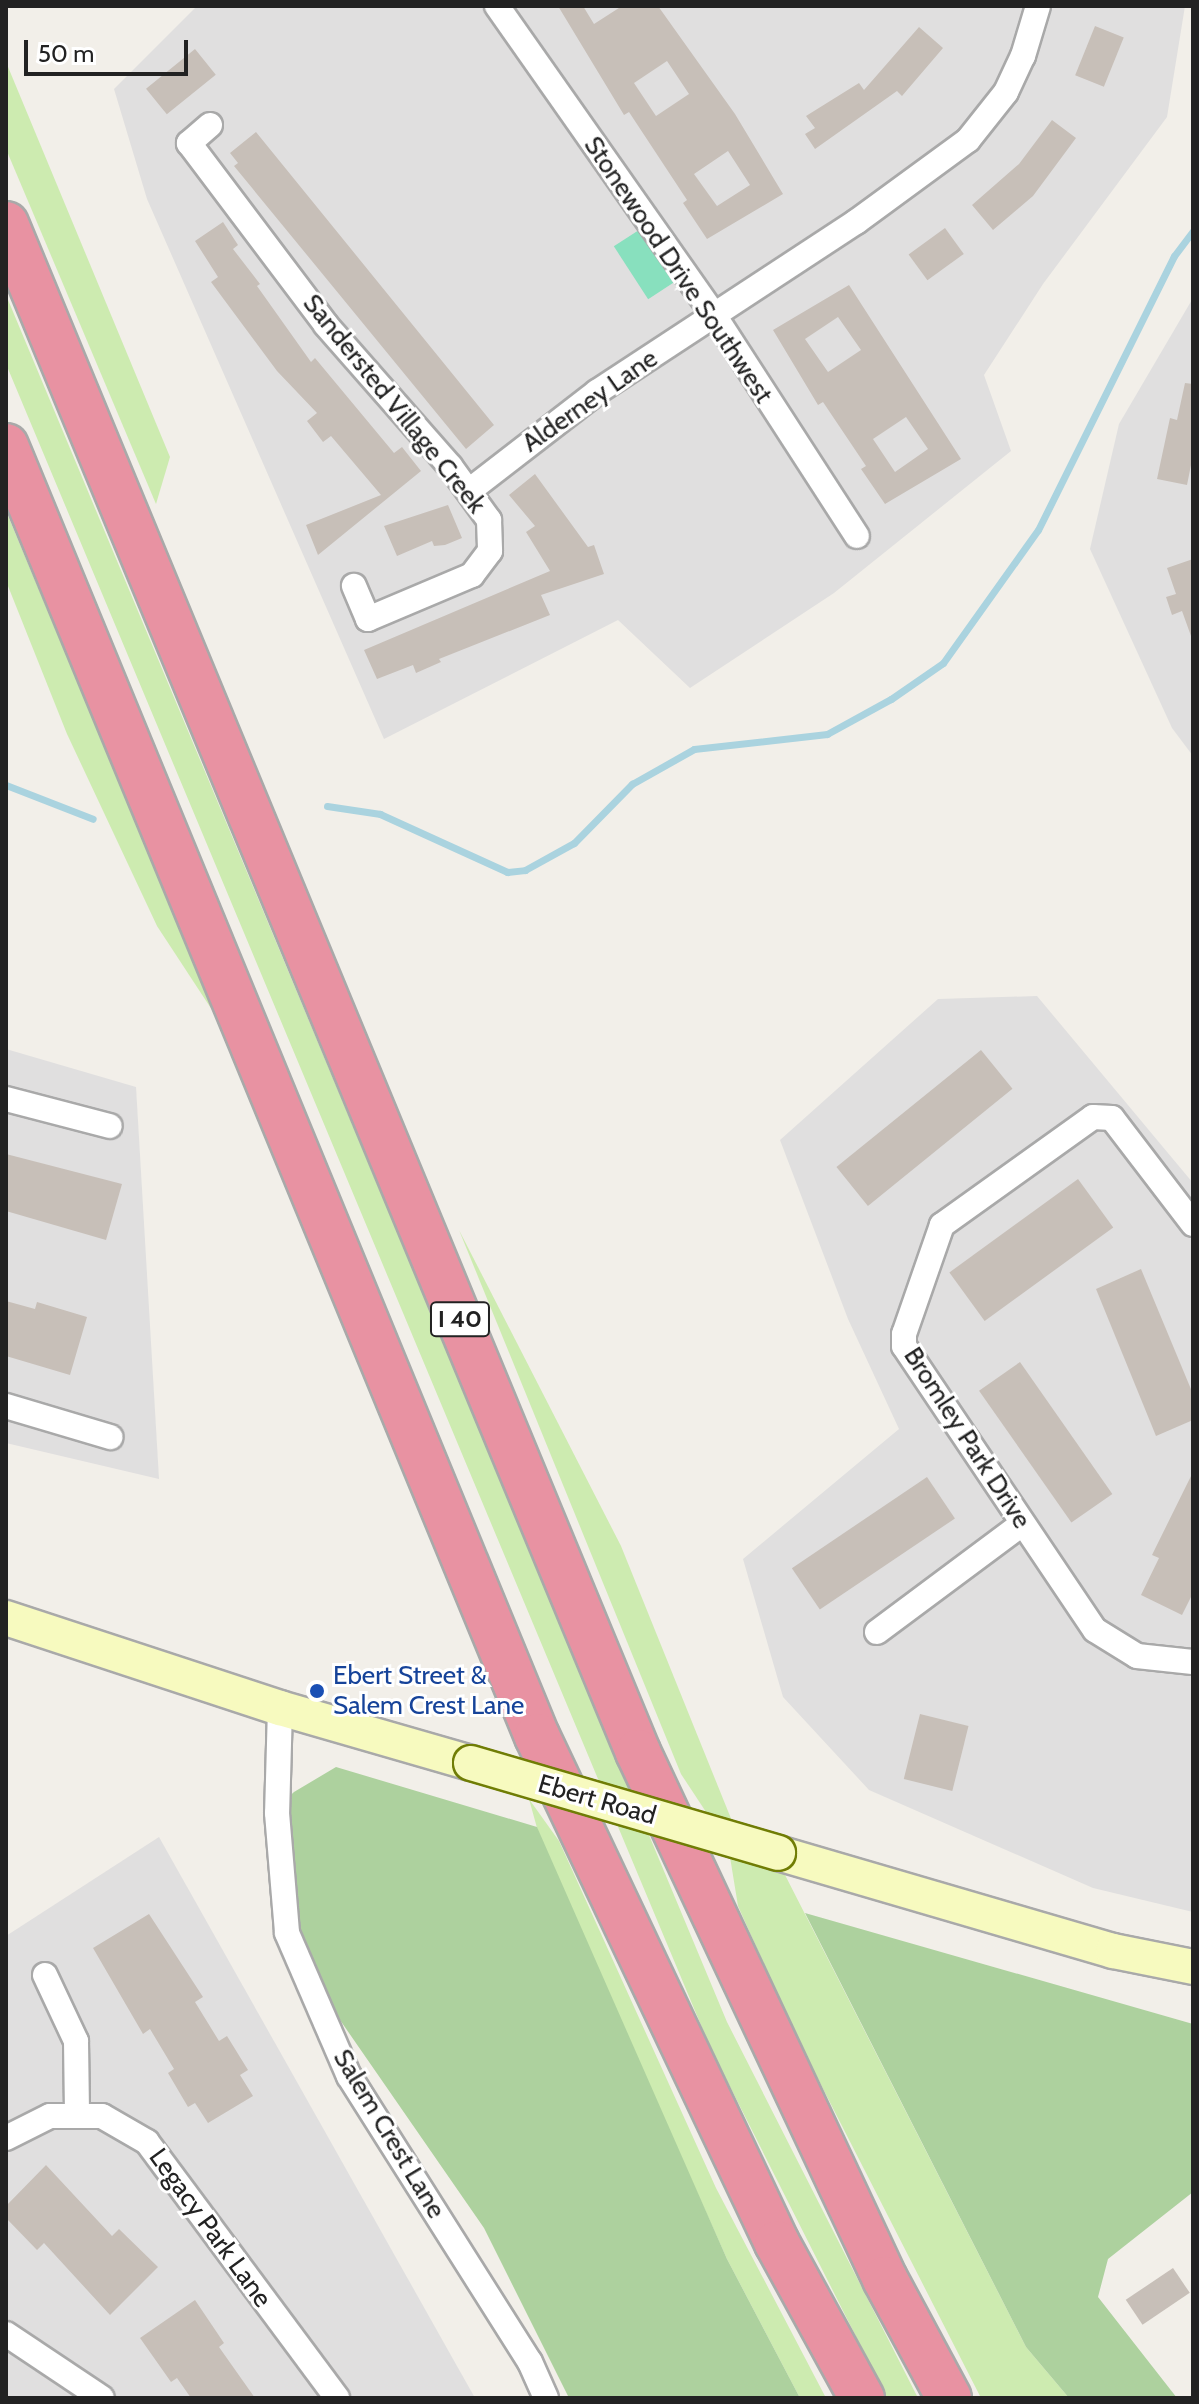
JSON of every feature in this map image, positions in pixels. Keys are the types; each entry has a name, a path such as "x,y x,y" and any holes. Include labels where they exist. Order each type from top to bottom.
{"highway":[{"name":"I 40","path":"6,224 638,1752 885,2279 949,2398"},
{"path":"6,446 537,1736 777,2243 862,2398"}],"main road":[{"name":"Ebert Road","path":"6,1618 280,1708 1113,1951 1193,1967"}],"street":[{"name":"Stonewood Drive Southwest","path":"497,6 714,315 857,536"},
{"name":"Alderney Lane","path":"469,491 597,392 968,140 1006,92 1023,56 1038,6"},
{"name":"Sandersted Village Creek","path":"210,125 189,143 350,356 469,491 492,534 490,551 472,575 368,619 354,586"},
{"path":"6,1099 110,1126"},
{"name":"Bromley Park Drive","path":"1193,1224 1112,1118 1103,1115 942,1225 904,1346 1095,1630 1137,1656 1193,1662"},
{"path":"6,1406 110,1437"},
{"path":"877,1632 1022,1524"},
{"name":"Salem Crest Lane","path":"280,1708 277,1813 287,1933 349,2076 530,2362 546,2398"},
{"path":"45,1975 76,2041 77,2116"},
{"name":"Legacy Park Lane","path":"6,2138 50,2116 102,2116 147,2142 337,2398"},
{"path":"6,2334 102,2398"}],"shaded area":[{"path":"197,6 1185,6 1167,117 1043,284 984,375 1011,451 834,593 690,688 618,620 384,739 147,199 114,89"},
{"path":"1193,298 1193,756 1172,728 1090,549 1119,424"},
{"path":"1037,996 1193,1183 1193,1912 1093,1888 869,1790 783,1697 743,1559 899,1429 848,1319 780,1140 938,999"},
{"path":"6,1049 136,1087 159,1479 6,1443"},
{"path":"159,1837 475,2398 6,2398 6,1936"}],"green space":[{"path":"6,62 170,457 156,504 6,149"},
{"path":"639,230 673,283 648,299 614,246"},
{"path":"6,295 727,2022 918,2398 887,2398 711,2049 6,364"},
{"path":"6,511 216,1016 157,926 67,734 6,581"},
{"path":"459,1230 621,1546 732,1821 708,1815 681,1774"},
{"path":"336,1767 537,1827 727,2259 800,2398 569,2398 484,2228 322,1994 274,1888 266,1818 294,1792"},
{"path":"529,1799 559,1841 716,2188 826,2398 800,2398 727,2259 542,1846"},
{"path":"730,1857 783,1871 1026,2347 1069,2398 981,2398 794,2032 738,1906"},
{"path":"805,1913 1193,2024 1193,2192 1108,2259 1098,2297 1177,2398 1069,2398 1026,2347"}],"building":[{"path":"558,6 583,6 594,24 622,6 658,6 735,114 783,194 707,239 683,203 687,200 629,112 624,115","holes":["667,61 689,94 656,116 634,83","728,151 750,185 717,206 694,174"]},
{"path":"1095,26 1124,38 1104,87 1075,75"},
{"path":"919,27 943,48 902,96 897,91 815,149 805,134 815,128 806,116 859,83 864,90"},
{"path":"195,49 216,75 167,114 146,89"},
{"path":"1052,120 1076,138 1033,196 993,230 972,205 1019,164"},
{"path":"256,132 494,425 466,449 234,166 238,163 230,153"},
{"path":"223,222 238,245 233,249 311,362 315,358 394,453 402,447 421,471 318,555 306,525 381,495 331,436 323,442 307,421 317,413 277,371 211,282 218,277 195,241"},
{"path":"945,228 964,254 927,280 909,254"},
{"path":"849,285 961,459 885,504 861,469 866,466 823,402 818,405 773,330","holes":["838,317 861,350 828,372 805,339","906,417 928,449 895,472 873,439"]},
{"path":"1185,383 1193,384 1193,455 1187,485 1157,479 1170,418 1177,420"},
{"path":"535,474 588,547 594,545 604,574 541,595 550,615 439,659 441,662 416,673 413,665 377,679 364,650 550,571 526,532 535,526 509,495"},
{"path":"448,505 462,538 445,545 434,546 432,541 397,556 384,526"},
{"path":"1193,559 1191,636 1182,611 1172,615 1166,597 1176,594 1167,568"},
{"path":"981,1050 1012,1089 868,1206 836,1167"},
{"path":"6,1154 122,1184 106,1240 6,1211"},
{"path":"1078,1179 1113,1228 985,1321 949,1272"},
{"path":"1141,1269 1193,1394 1193,1420 1156,1436 1096,1289"},
{"path":"6,1301 35,1309 37,1302 87,1317 70,1375 6,1356"},
{"path":"1020,1362 1112,1494 1071,1523 979,1391"},
{"path":"1193,1472 1193,1593 1182,1615 1141,1595 1159,1558 1152,1555"},
{"path":"927,1477 955,1518 820,1610 792,1568"},
{"path":"920,1714 969,1726 952,1791 904,1779"},
{"path":"149,1914 203,1997 195,2002 219,2041 227,2036 248,2070 240,2075 253,2096 208,2123 195,2103 188,2107 168,2073 174,2069 150,2029 143,2034 93,1948"},
{"path":"46,2165 112,2236 119,2229 158,2267 110,2315 44,2243 37,2250 6,2218 6,2206"},
{"path":"1173,2268 1190,2293 1143,2325 1126,2300"},
{"path":"195,2300 224,2343 219,2347 255,2398 191,2398 177,2378 171,2382 140,2338"}],"waterway":[{"path":"327,806 380,814 507,872 525,870 574,843 632,784 694,749 827,734 891,699 943,663 1038,530 1174,256 1193,231"},
{"path":"6,785 93,819"}],"place":[{"name":"Ebert Street & Salem Crest Lane","path":"317,1691"}]}
